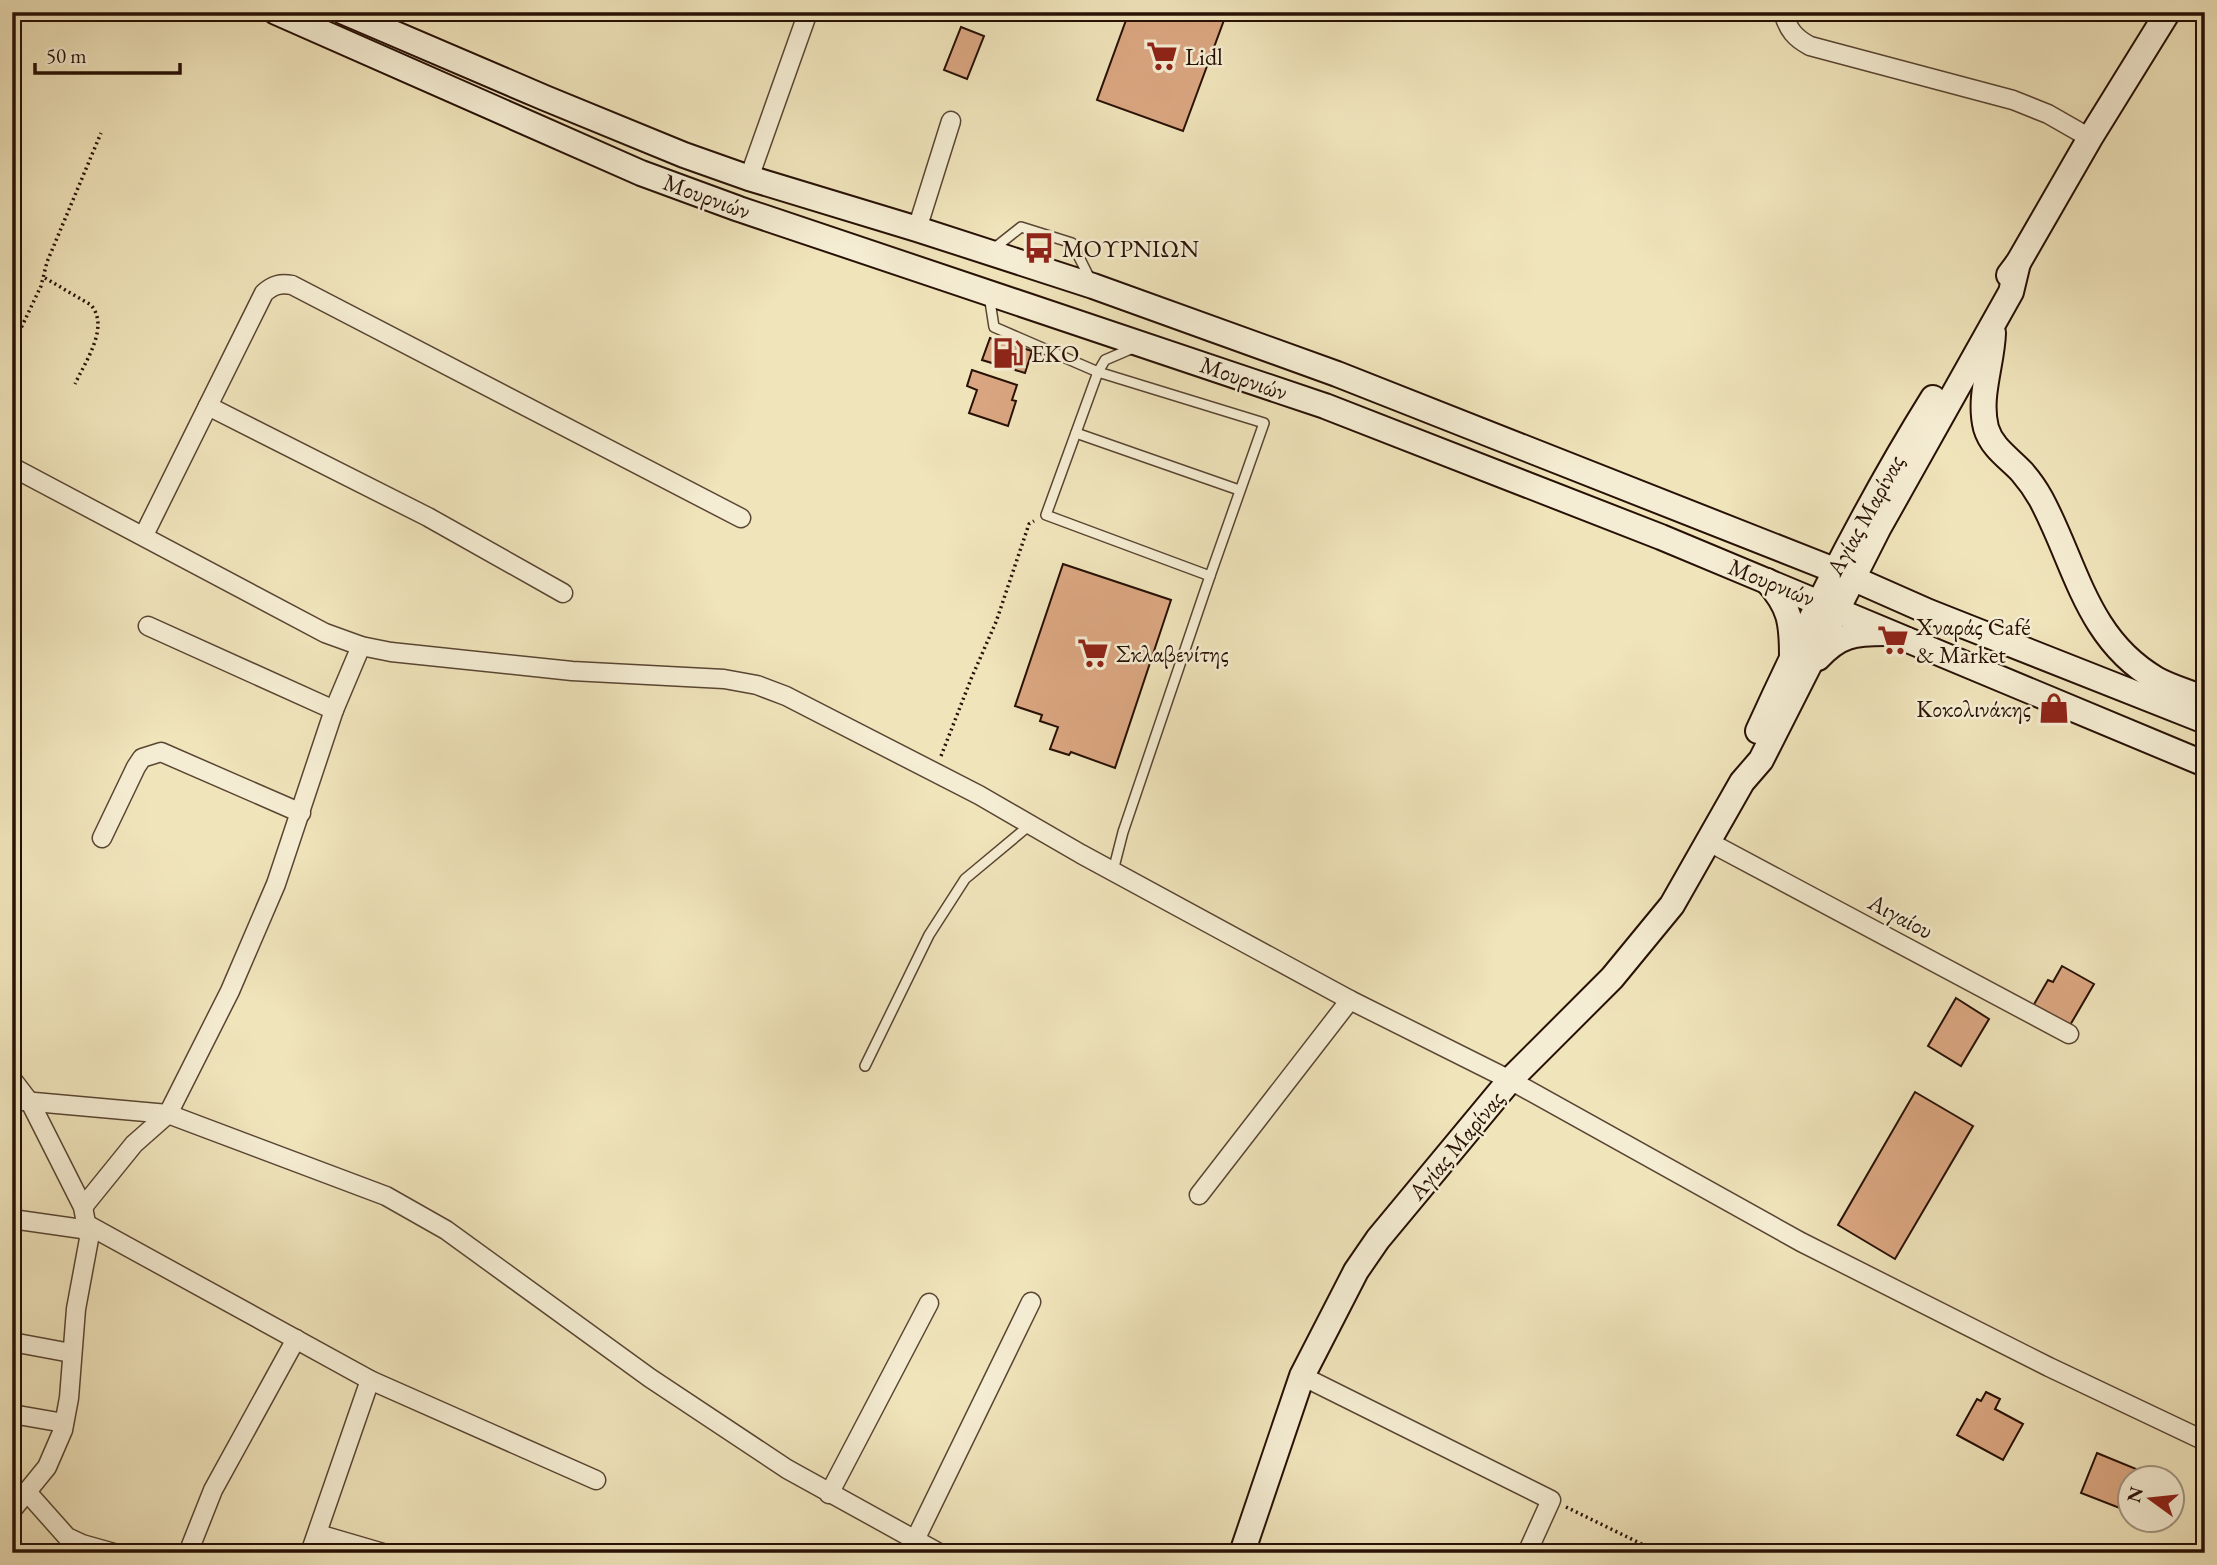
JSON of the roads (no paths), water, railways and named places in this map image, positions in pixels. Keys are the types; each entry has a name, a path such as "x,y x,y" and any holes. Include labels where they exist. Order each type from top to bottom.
{"main road":[{"name":"Μουρνιών","path":"275,12 641,173 739,209 1325,406 1767,580 2205,764"},
{"name":"Μουρνιών","path":"344,12 557,103 749,178 1093,286 1337,374 1843,574 1901,600 2205,721"},
{"name":"Αγίας Μαρίνας","path":"1242,1553 1301,1377 1356,1271 1378,1239 1510,1080 1612,978 1672,905 1742,782 1761,760 1801,662 1843,574 2000,285 2018,263 2162,14"},
{"name":"Αγίας Μαρίνας","path":"1869,526 1993,325 2011,292 2018,263"},
{"path":"1993,325 1992,354 1983,413 1994,445 2022,472 2040,498 2082,592 2100,627 2116,648 2136,666 2158,680 2205,699"},
{"path":"1781,550 1806,551 1824,547 1869,526 1879,569 1886,585 1901,600"},
{"path":"1767,580 1789,611 1801,662 1840,638 1852,635 1894,634"}],"street":[{"path":"749,178 807,12"},
{"path":"1783,12 1787,26 1796,38 1810,46 2013,100 2048,114 2090,138"},
{"path":"918,229 951,121"},
{"path":"144,535 264,293 273,285 292,285 741,518"},
{"path":"208,406 428,517 563,593"},
{"path":"12,467 326,633 361,646 391,652 559,669 724,679 757,685 786,696 935,772 1350,1000 1510,1080 1801,1242 2049,1367 2205,1441"},
{"path":"148,626 334,710"},
{"path":"83,1207 134,1144 168,1114 230,991 276,884 334,710 361,646"},
{"path":"102,838 142,758 161,752 301,813"},
{"name":"Αιγαίου","path":"1709,842 2069,1034"},
{"path":"1199,1195 1350,1000"},
{"path":"12,1079 31,1104 83,1207 88,1227 64,1423 47,1467 12,1510"},
{"path":"12,1100 31,1104 168,1114 386,1196 446,1230 650,1378 787,1469 939,1553"},
{"path":"12,1219 88,1227 370,1380 596,1480"},
{"path":"915,1540 1031,1301"},
{"path":"829,1494 929,1303"},
{"path":"188,1553 213,1490 296,1339"},
{"path":"12,1342 71,1353"},
{"path":"1301,1377 1551,1500 1527,1553"},
{"path":"310,1553 370,1380"},
{"path":"12,1414 64,1423"},
{"path":"27,1492 67,1537 114,1553"},
{"path":"318,1534 383,1553"}],"lane":[{"path":"990,252 1021,227 1072,243 1093,286"},
{"path":"989,293 994,327 1098,372 1264,423 1123,832 1113,871"},
{"path":"1144,344 1105,360 1098,372 1046,515 1210,576"},
{"path":"1076,433 1240,490"},
{"path":"865,1066 929,935 965,879 1031,824"}],"place":[{"name":"Lidl","path":"1162,56"},
{"name":"ΜΟΥΡΝΙΩΝ","path":"1039,248"},
{"name":"EKO","path":"1008,353"},
{"name":"Χναράς Café & Market","path":"1893,640"},
{"name":"Σκλαβενίτης","path":"1093,653"},
{"name":"Κοκολινάκης","path":"2054,708"}]}
